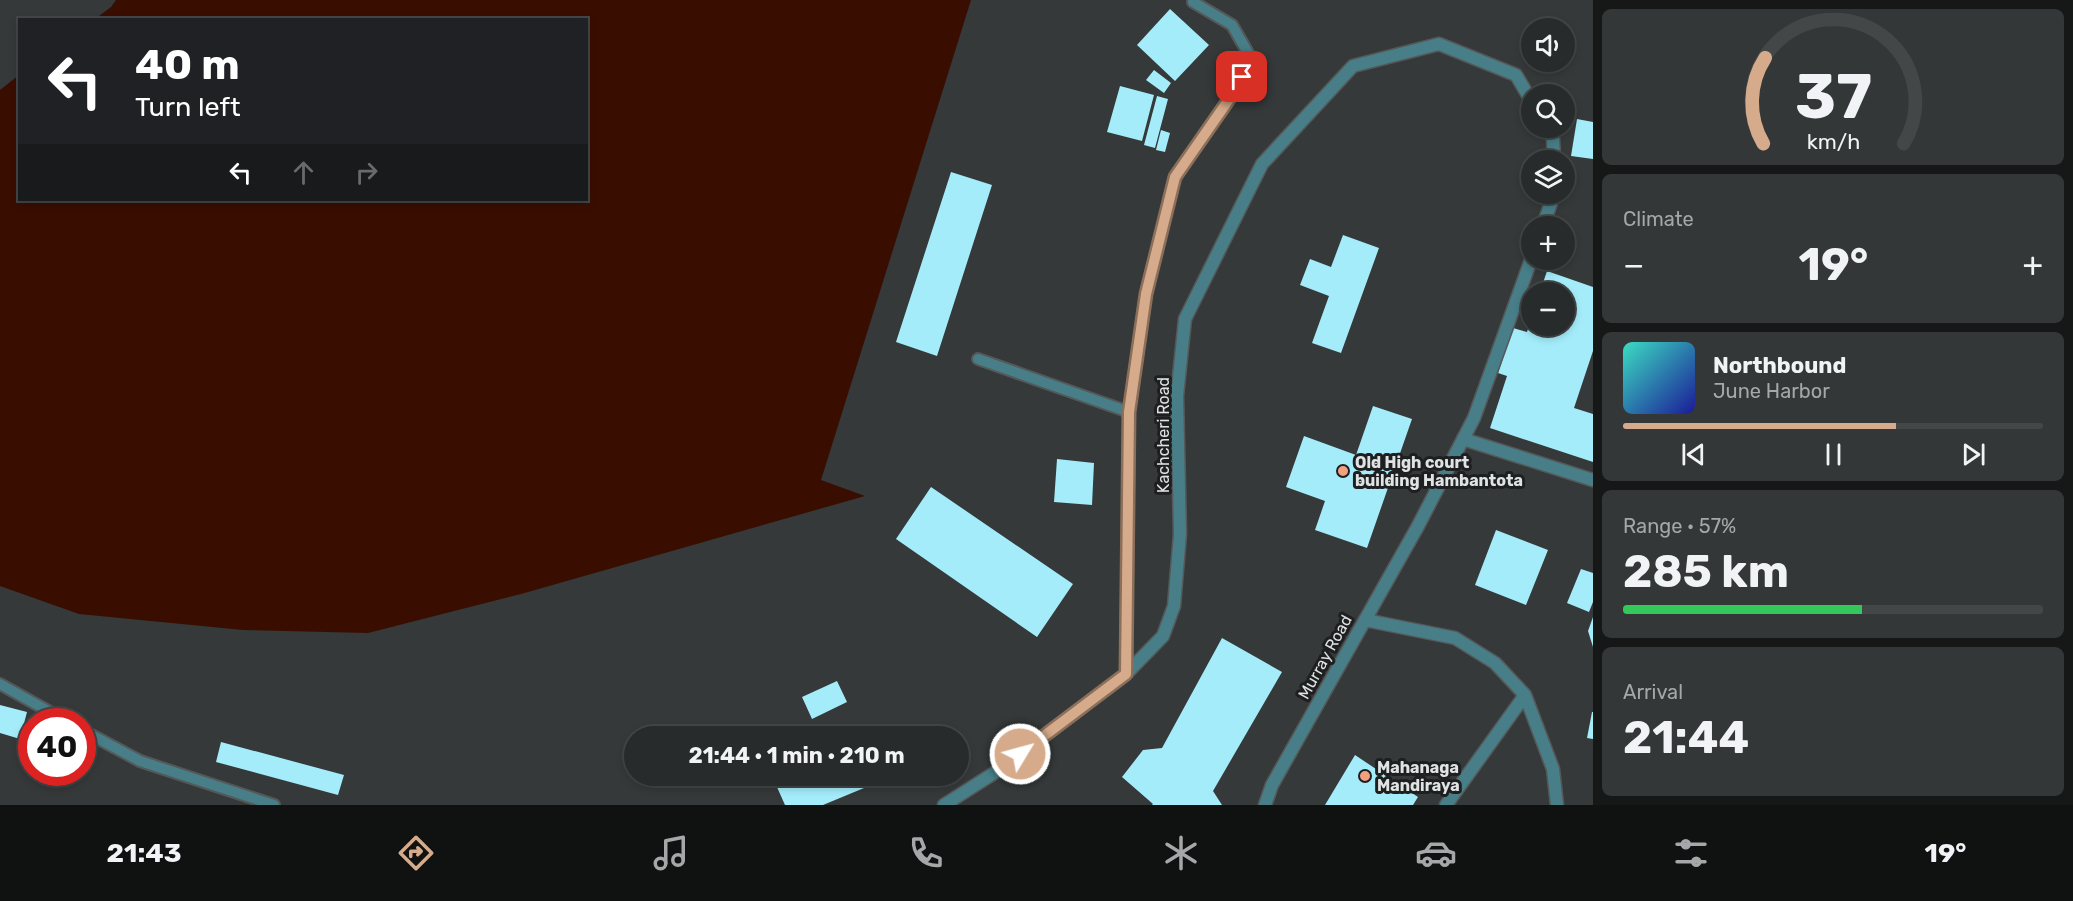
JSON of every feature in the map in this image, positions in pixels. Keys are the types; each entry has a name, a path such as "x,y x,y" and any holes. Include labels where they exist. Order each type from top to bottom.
{"street":[{"name":"Kachcheri Road","path":"944,805 1002,768 1126,674 1163,636 1174,606 1180,534 1177,396 1185,319 1262,164 1353,66 1439,44 1516,75 1521,84"},
{"path":"1527,270 1474,418 1463,439 1593,480"},
{"name":"Murray Road","path":"1265,805 1272,785 1418,526 1463,439"},
{"path":"1365,620 1455,638 1495,663 1525,695 1552,769 1557,805"},
{"path":"1446,805 1525,695"}],"lane":[{"path":"1126,674 1129,412 1146,294 1175,177 1232,95 1251,58 1232,25 1192,2"},
{"path":"978,359 1129,412"},
{"path":"0,684 43,708"},
{"path":"96,737 140,761 274,805"}],"shaded area":[{"path":"116,0 971,0 821,480 865,496 521,594 368,633 243,630 79,614 0,586 0,90 18,76 18,201 588,201 588,18 96,18"}],"building":[{"path":"1170,9 1209,45 1175,81 1137,45"},
{"path":"1154,70 1171,83 1164,93 1146,80"},
{"path":"1120,86 1154,95 1142,141 1107,132"},
{"path":"1157,96 1168,99 1155,148 1144,145"},
{"path":"1577,119 1593,122 1593,159 1575,157 1575,150 1572,150"},
{"path":"1161,130 1170,133 1165,152 1156,150"},
{"path":"951,172 992,185 937,356 896,342"},
{"path":"1343,235 1379,248 1341,353 1312,343 1329,296 1300,285 1310,259 1331,267"},
{"path":"1547,271 1593,287 1593,351 1574,408 1593,414 1593,462 1490,428 1507,376 1498,373 1513,328 1521,330 1521,336 1575,336 1575,282 1543,282"},
{"name":"Old High court building Hambantota","path":"1373,406 1412,419 1367,548 1315,530 1325,501 1286,487 1304,436 1356,455"},
{"path":"1057,459 1094,463 1092,505 1054,502"},
{"path":"931,487 1073,584 1037,637 896,539"},
{"path":"1496,530 1548,550 1526,605 1475,585"},
{"path":"1581,569 1593,573 1593,602 1589,612 1567,603"},
{"path":"1593,617 1593,647 1588,631"},
{"path":"1222,638 1282,672 1213,791 1222,805 1152,805 1122,777 1143,750 1162,748"},
{"path":"837,681 847,702 812,719 802,697"},
{"path":"0,705 18,710 18,738 0,733"},
{"path":"1593,712 1593,739 1587,738"},
{"path":"221,742 344,775 338,795 216,762"},
{"name":"Mahanaga Mandiraya","path":"1355,755 1418,797 1413,805 1325,805"},
{"path":"776,786 869,786 823,805 785,805"}],"place":[{"name":"Old High court building Hambantota","path":"1343,471"},
{"name":"Mahanaga Mandiraya","path":"1365,776"}],"route":[{"path":"1020,754 1126,674 1129,412 1146,294 1175,177 1242,77"}]}
